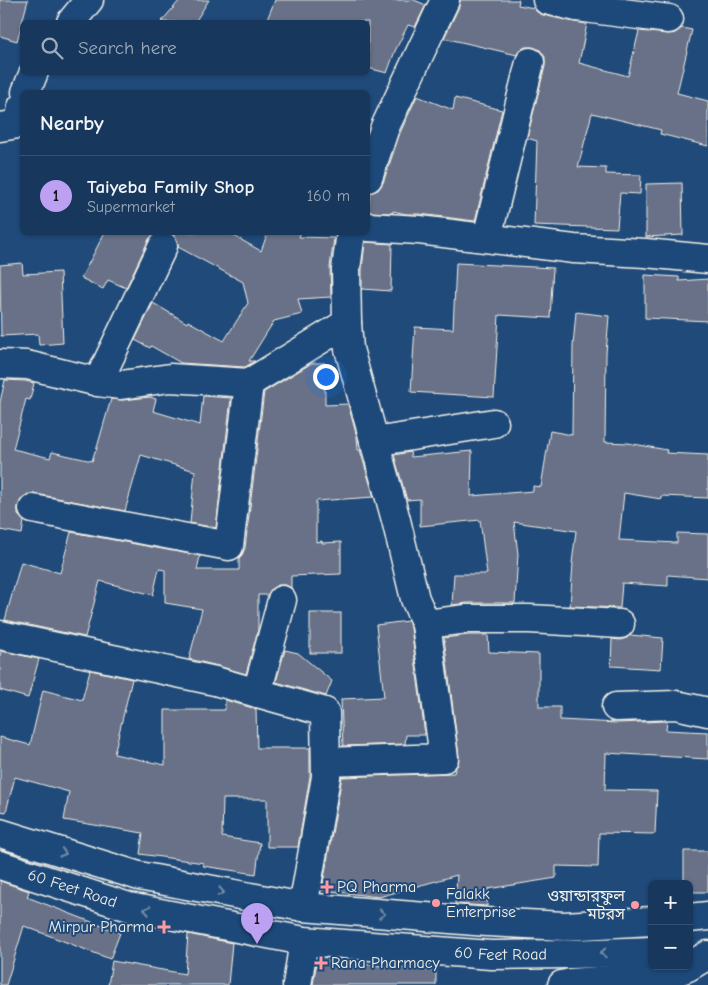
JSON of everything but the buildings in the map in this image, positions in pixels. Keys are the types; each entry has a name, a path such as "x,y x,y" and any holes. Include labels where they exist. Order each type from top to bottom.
{"street":[{"path":"73,20 89,0"},
{"path":"370,172 385,127 445,0"},
{"path":"547,0 577,7 669,19"},
{"path":"487,238 530,62"},
{"path":"27,90 33,75"},
{"path":"0,127 19,124 20,118"},
{"path":"370,227 419,230 574,249 708,259"},
{"path":"326,762 444,758 426,624 415,599 396,520 349,349 346,269 351,235"},
{"path":"98,382 163,246"},
{"path":"0,364 27,365 121,386 170,378 249,383 347,323"},
{"path":"33,509 229,546 249,383"},
{"path":"374,442 494,423"},
{"path":"257,693 282,600"},
{"path":"426,624 468,619 529,618 620,624"},
{"path":"0,635 215,681 325,712 326,777 303,907"},
{"path":"616,707 676,705 708,712"},
{"name":"60 Feet Road","path":"0,834 139,876 303,907 554,926 648,921"},
{"path":"27,873 36,845"},
{"name":"60 Feet Road","path":"0,864 129,907 304,941 491,954 648,951"},
{"path":"693,918 708,916"},
{"path":"297,985 304,941"},
{"path":"693,948 708,946"},
{"path":"562,985 666,976 688,967 708,955"}],"place":[{"name":"PQ Pharma","path":"327,887"},
{"name":"Falakk Enterprise","path":"436,903"},
{"name":"ওয়ান্ডারফুল মটরস","path":"635,905"},
{"name":"Mirpur Pharma","path":"164,927"},
{"name":"Taiyeba Family Shop","path":"257,944"},
{"name":"Rana Pharmacy","path":"321,963"}]}
